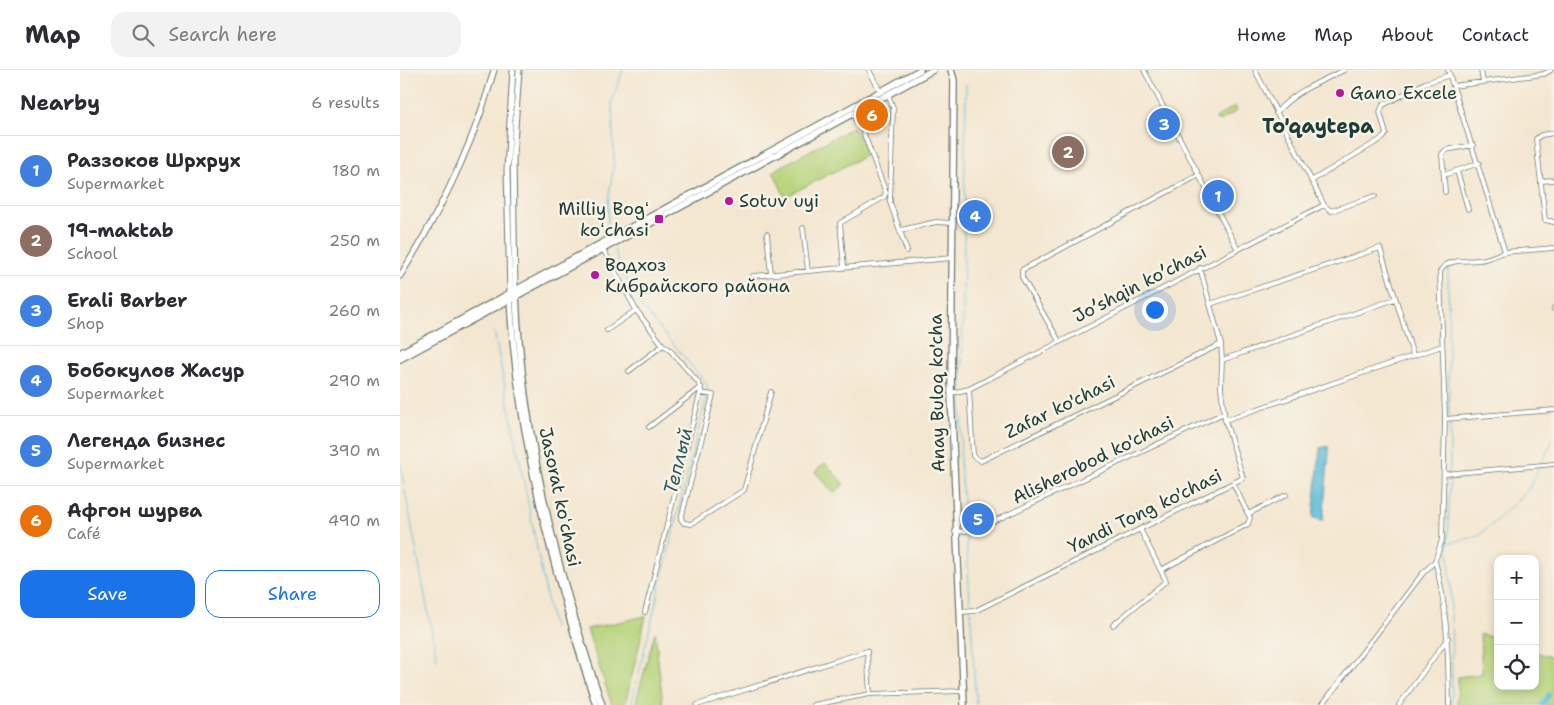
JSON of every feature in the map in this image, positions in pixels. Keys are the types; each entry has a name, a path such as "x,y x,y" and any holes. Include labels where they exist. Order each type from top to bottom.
{"main road":[{"path":"400,353 603,249 920,70"},
{"path":"400,359 513,295 794,142 852,114 933,70"},
{"name":"Anay Buloq ko'cha","path":"951,70 954,80 952,223 954,393 964,705"},
{"name":"Jasorat koʻchasi","path":"513,295 516,372 542,513 557,580 596,705"},
{"name":"Jasorat koʻchasi","path":"513,295 525,403 541,488 568,600 602,705"}],"street":[{"path":"400,276 429,229 455,180 478,122 494,70"},
{"path":"513,70 508,170 513,295"},
{"path":"513,295 513,158 519,70"},
{"path":"869,70 880,91"},
{"path":"1144,70 1238,248"},
{"path":"1255,70 1324,205 1331,211 1375,196"},
{"path":"1276,113 1284,103 1297,94 1344,70"},
{"path":"1481,70 1483,82"},
{"path":"1453,86 1544,74 1551,70"},
{"path":"1311,180 1383,138 1386,134 1380,112 1383,106 1449,72 1479,163 1505,252"},
{"path":"888,94 893,108 890,202 907,251"},
{"path":"844,267 840,223 884,198 886,193 861,126 852,114"},
{"path":"1554,133 1541,135 1536,139 1545,220 1546,222 1554,222"},
{"path":"1445,192 1443,151 1472,145"},
{"path":"1444,175 1479,163"},
{"path":"1457,171 1468,209"},
{"path":"1059,341 1022,277 1022,270 1199,175"},
{"path":"1541,182 1554,180"},
{"name":"Joʼshqin koʼchasi","path":"954,393 969,389 1324,205"},
{"path":"901,230 936,222 952,223"},
{"path":"803,228 808,271"},
{"path":"767,234 771,274"},
{"path":"1210,304 1380,248 1413,355"},
{"path":"1322,705 1417,581 1435,561 1442,540 1448,418 1442,346 1440,272 1442,266 1450,262 1485,259 1505,252 1554,248"},
{"path":"603,249 636,310 663,345 668,348 701,387 645,612"},
{"path":"753,276 952,258"},
{"name":"Yandi Tong ko'chasi","path":"962,612 973,612 1243,478 1225,420 1221,388 1222,360 1220,344 1200,268"},
{"path":"1222,360 1395,299"},
{"path":"607,330 636,310"},
{"name":"Zafar ko'chasi","path":"969,389 973,456 981,461 1220,344"},
{"path":"629,371 663,345"},
{"path":"1225,420 1442,346"},
{"path":"649,427 701,387"},
{"path":"701,393 712,396 681,519 684,523 691,524 744,490 771,392"},
{"path":"1448,418 1554,410"},
{"name":"Alisherobod ko'chasi","path":"958,532 975,530 1224,413"},
{"path":"1445,474 1554,464"},
{"path":"1160,570 1251,521 1232,483"},
{"path":"1248,514 1286,495"},
{"path":"1113,625 1166,581 1140,528"},
{"path":"1435,561 1440,580 1448,638 1449,705"},
{"path":"1399,705 1448,638"},
{"path":"697,705 867,651 870,694"},
{"path":"813,705 870,694 963,692"}],"green space":[{"path":"1235,106 1237,111 1220,121 1216,120 1217,117"},
{"path":"853,127 868,154 785,197 773,171"},
{"path":"825,463 844,484 834,493 815,472"},
{"path":"646,616 625,705 612,705 587,629"},
{"path":"655,632 663,705 635,705"},
{"path":"1480,634 1494,638 1494,690 1539,690 1539,653 1554,658 1554,700 1550,705 1457,705 1458,677 1482,674"}],"water":[{"path":"1328,446 1323,520 1313,518 1320,448"}],"waterway":[{"name":"Теплый","path":"608,231 608,203 614,161 612,101 623,70"},
{"path":"962,389 966,84"},
{"name":"Теплый","path":"614,249 623,274 641,306 706,383 708,390 631,705"},
{"path":"1448,266 1449,417"},
{"path":"494,331 553,629"},
{"path":"962,393 960,464 965,528"},
{"path":"1450,421 1450,472"},
{"path":"1448,543 1479,536 1528,490 1553,440"},
{"path":"400,464 437,659"},
{"path":"1450,476 1448,543 1451,588 1452,705"},
{"path":"966,532 976,705"},
{"path":"1542,705 1549,695"}],"place":[{"name":"Gano Excele","path":"1340,93"},
{"name":"Афгон шурва","path":"872,115"},
{"name":"Erali Barber","path":"1164,124"},
{"name":"19-maktab","path":"1068,152"},
{"name":"Раззоков Шрхрух","path":"1218,196"},
{"name":"Sotuv uyi","path":"729,201"},
{"name":"Бобокулов Жасур","path":"975,216"},
{"name":"Milliy Bogʻ koʻchasi","path":"659,219"},
{"name":"Водхоз Кибрайского района","path":"595,275"},
{"name":"Легенда бизнес","path":"978,519"}],"district":[{"name":"To'qaytepa","path":"1318,126"}]}
